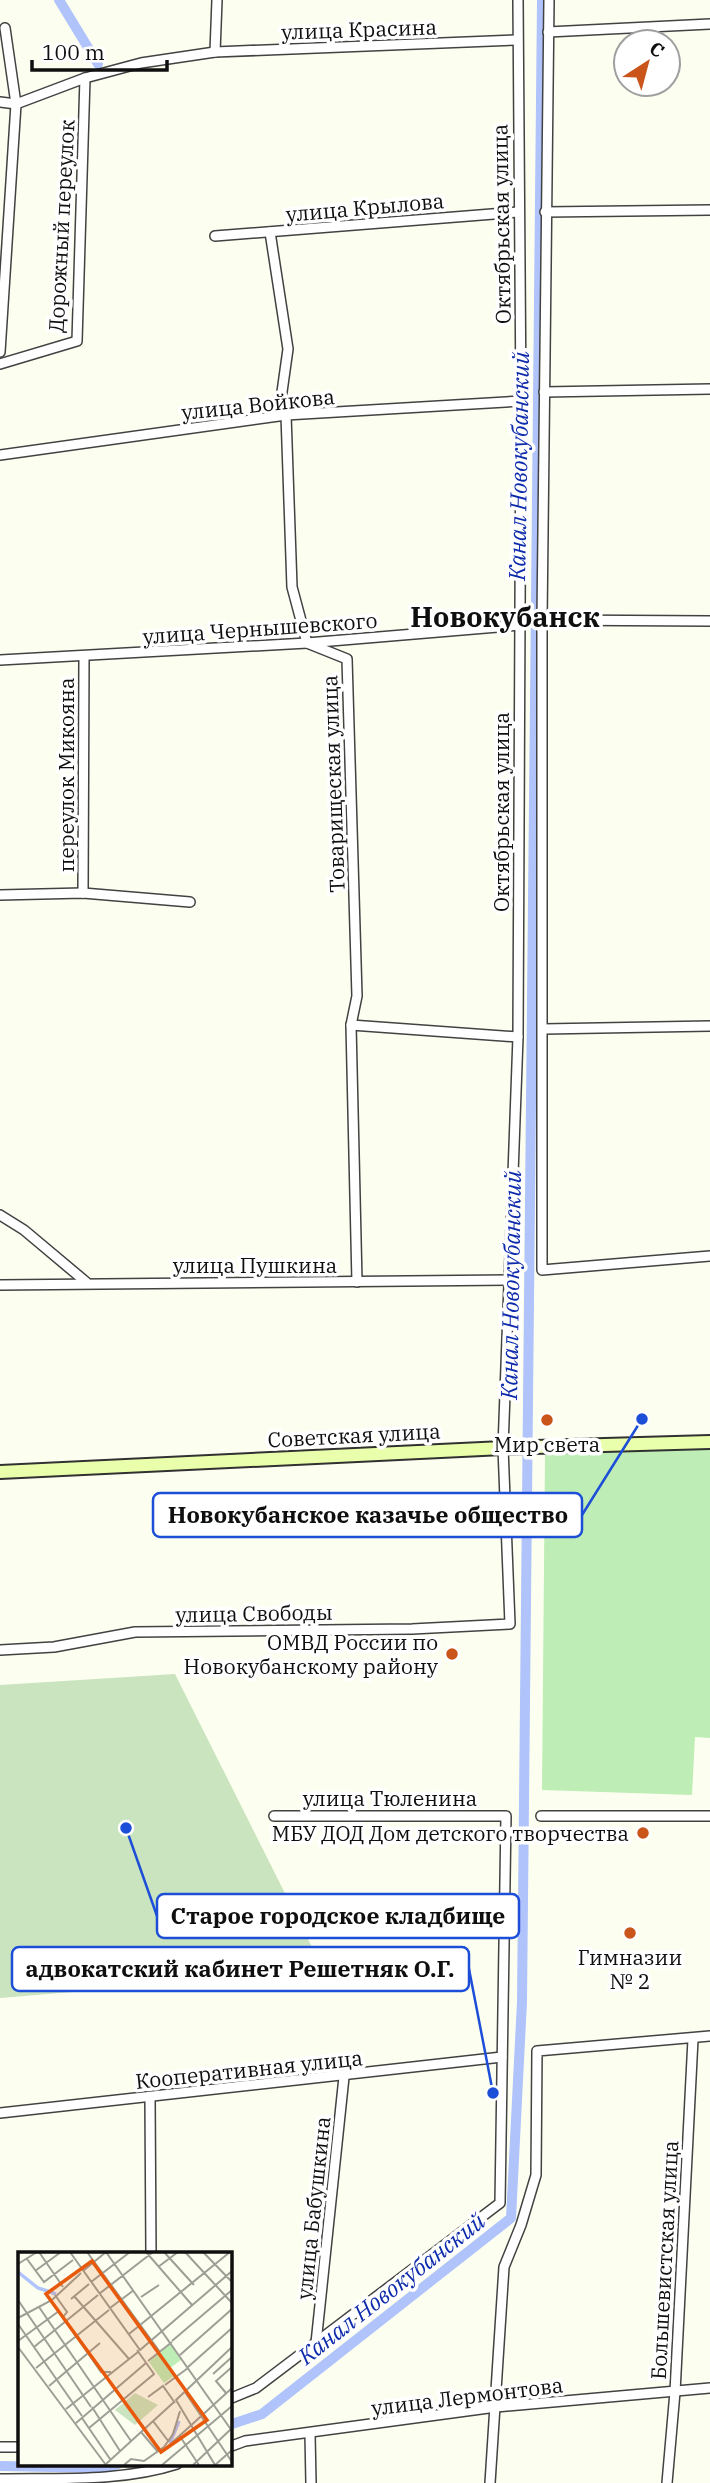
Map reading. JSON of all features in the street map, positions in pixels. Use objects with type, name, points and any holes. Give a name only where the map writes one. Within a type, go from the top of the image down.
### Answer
[{"type":"main road","name":"Советская улица","points":[[0,1472],[503,1448],[710,1442]]},
{"type":"street","points":[[215,52],[217,0]]},
{"type":"street","name":"Октябрьская улица","points":[[510,1624],[503,1448],[518,1037],[521,401],[518,0]]},
{"type":"street","name":"Октябрьская улица","points":[[549,0],[542,620],[542,1270],[710,1256]]},
{"type":"street","points":[[548,32],[710,24]]},
{"type":"street","points":[[0,352],[3,269],[16,104],[5,28]]},
{"type":"street","name":"улица Красина","points":[[0,102],[16,104],[85,78],[141,63],[215,52],[517,40]]},
{"type":"street","name":"Дорожный переулок","points":[[0,364],[77,341],[85,78]]},
{"type":"street","points":[[545,212],[710,210]]},
{"type":"street","name":"улица Крылова","points":[[215,236],[518,212]]},
{"type":"street","points":[[270,232],[288,349],[281,400],[286,415],[292,587],[307,643]]},
{"type":"street","points":[[544,392],[710,389]]},
{"type":"street","name":"улица Войкова","points":[[0,455],[286,415],[521,401]]},
{"type":"street","points":[[542,620],[710,621]]},
{"type":"street","name":"улица Чернышевского","points":[[0,660],[307,643],[520,625]]},
{"type":"street","name":"Товарищеская улица","points":[[307,643],[347,659],[357,996],[351,1024],[357,1282]]},
{"type":"street","name":"переулок Микояна","points":[[83,893],[84,657]]},
{"type":"street","points":[[0,895],[83,893],[190,902]]},
{"type":"street","points":[[351,1024],[518,1037]]},
{"type":"street","points":[[544,1029],[710,1026]]},
{"type":"street","points":[[0,1215],[24,1230],[86,1282]]},
{"type":"street","name":"улица Пушкина","points":[[0,1285],[86,1282],[510,1280]]},
{"type":"street","name":"улица Свободы","points":[[0,1650],[54,1647],[135,1632],[412,1629],[510,1624]]},
{"type":"street","name":"улица Тюленина","points":[[274,1816],[506,1816],[502,2057]]},
{"type":"street","points":[[541,1816],[710,1816]]},
{"type":"street","points":[[490,2483],[504,2267],[522,2225],[536,2175],[537,2051],[710,2036]]},
{"type":"street","name":"Большевистская улица","points":[[667,2483],[675,2392],[693,2039]]},
{"type":"street","points":[[231,2398],[256,2388],[500,2203],[502,2057]]},
{"type":"street","name":"Кооперативная улица","points":[[0,2113],[344,2077],[502,2057]]},
{"type":"street","name":"улица Бабушкина","points":[[316,2343],[344,2077]]},
{"type":"street","points":[[150,2098],[151,2252]]},
{"type":"street","name":"улица Лермонтова","points":[[231,2446],[245,2441],[496,2407],[710,2388]]},
{"type":"street","points":[[310,2434],[311,2483]]},
{"type":"street","points":[[0,2447],[18,2447]]},
{"type":"street","points":[[0,2479],[101,2477],[154,2472],[171,2466]]},
{"type":"green space","points":[[710,1446],[710,1738],[695,1737],[692,1795],[542,1790],[545,1455]]},
{"type":"green space","points":[[175,1674],[324,1971],[0,1998],[0,1685]]},
{"type":"waterway","points":[[59,0],[98,64]]},
{"type":"waterway","name":"Канал Новокубанский","points":[[231,2424],[262,2414],[511,2218],[522,2002],[542,0]]},
{"type":"waterway","name":"Канал Новокубанский","points":[[0,2466],[112,2466]]},
{"type":"place","name":"Новокубанское казачье общество","points":[[642,1419]]},
{"type":"place","name":"Мир света","points":[[547,1420]]},
{"type":"place","name":"ОМВД России по Новокубанскому району","points":[[452,1654]]},
{"type":"place","name":"Старое городское кладбище","points":[[126,1828]]},
{"type":"place","name":"МБУ ДОД Дом детского творчества","points":[[643,1833]]},
{"type":"place","name":"Гимназии № 2","points":[[630,1933]]},
{"type":"place","name":"адвокатский кабинет Решетняк О.Г.","points":[[493,2093]]},
{"type":"district","name":"Новокубанск","points":[[505,616]]}]
